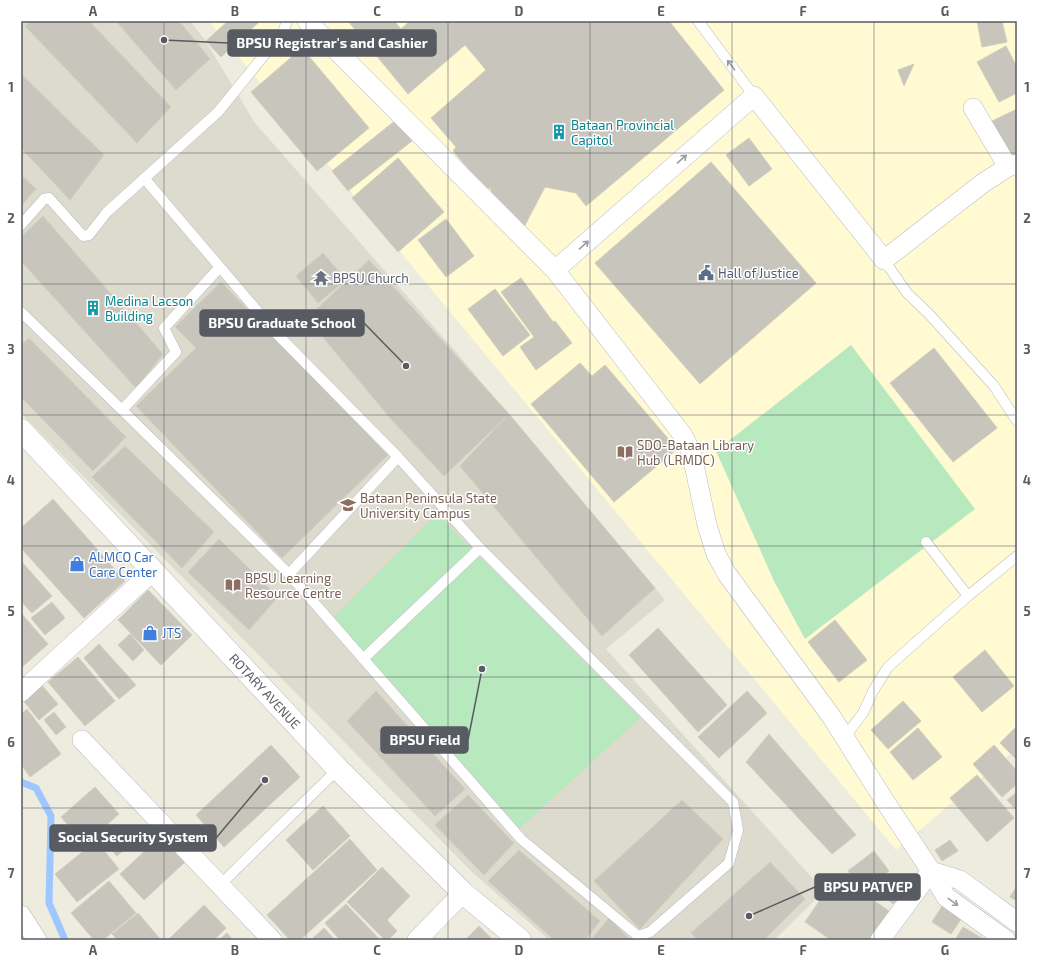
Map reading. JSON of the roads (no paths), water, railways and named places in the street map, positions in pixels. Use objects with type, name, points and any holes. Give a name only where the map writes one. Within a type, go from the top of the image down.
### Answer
[{"type":"main road","name":"ROTARY AVENUE","points":[[21,430],[338,769],[463,893],[520,940]]},
{"type":"street","points":[[308,21],[555,270],[682,434],[691,451],[707,525],[716,554],[735,585],[845,737],[946,897],[1006,940]]},
{"type":"street","points":[[555,270],[754,96],[884,260],[983,183],[1012,165],[973,108]]},
{"type":"street","points":[[21,692],[152,571]]},
{"type":"street","points":[[82,740],[272,940]]},
{"type":"street","points":[[931,871],[960,880],[1017,922]]},
{"type":"street","points":[[880,940],[931,871]]},
{"type":"street","points":[[417,940],[463,893]]},
{"type":"street","points":[[21,915],[37,940]]},
{"type":"lane","points":[[21,225],[44,199],[49,198],[83,236],[89,235],[107,212],[218,112],[284,32],[287,21]]},
{"type":"lane","points":[[698,21],[754,96]]},
{"type":"lane","points":[[21,312],[289,574],[521,839],[638,936],[650,932],[729,863],[738,830],[733,802],[480,548],[398,458],[277,334],[144,178]]},
{"type":"lane","points":[[884,260],[907,293],[929,314],[994,386],[1017,421]]},
{"type":"lane","points":[[122,410],[176,352],[164,328],[220,267]]},
{"type":"lane","points":[[289,574],[398,458]]},
{"type":"lane","points":[[926,542],[968,596]]},
{"type":"lane","points":[[363,659],[480,548]]},
{"type":"lane","points":[[845,737],[863,713],[873,691],[888,667],[968,596],[1017,556]]},
{"type":"lane","points":[[220,885],[338,769]]},
{"type":"waterway","points":[[21,782],[36,788],[51,816],[49,903],[65,940]]},
{"type":"place","name":"BPSU Registrar's and Cashier","points":[[164,40]]},
{"type":"place","name":"Bataan Provincial Capitol","points":[[559,132]]},
{"type":"place","name":"Hall of Justice","points":[[706,273]]},
{"type":"place","name":"BPSU Church","points":[[321,278]]},
{"type":"place","name":"Medina Lacson Building","points":[[93,308]]},
{"type":"place","name":"BPSU Graduate School","points":[[406,366]]},
{"type":"place","name":"SDO-Bataan Library Hub (LRMDC)","points":[[625,452]]},
{"type":"place","name":"Bataan Peninsula State University Campus","points":[[348,505]]},
{"type":"place","name":"ALMCO Car Care Center","points":[[77,564]]},
{"type":"place","name":"BPSU Learning Resource Centre","points":[[233,585]]},
{"type":"place","name":"JTS","points":[[150,633]]},
{"type":"place","name":"BPSU Field","points":[[482,669]]},
{"type":"place","name":"Social Security System","points":[[265,780]]},
{"type":"place","name":"BPSU PATVEP","points":[[749,916]]}]
